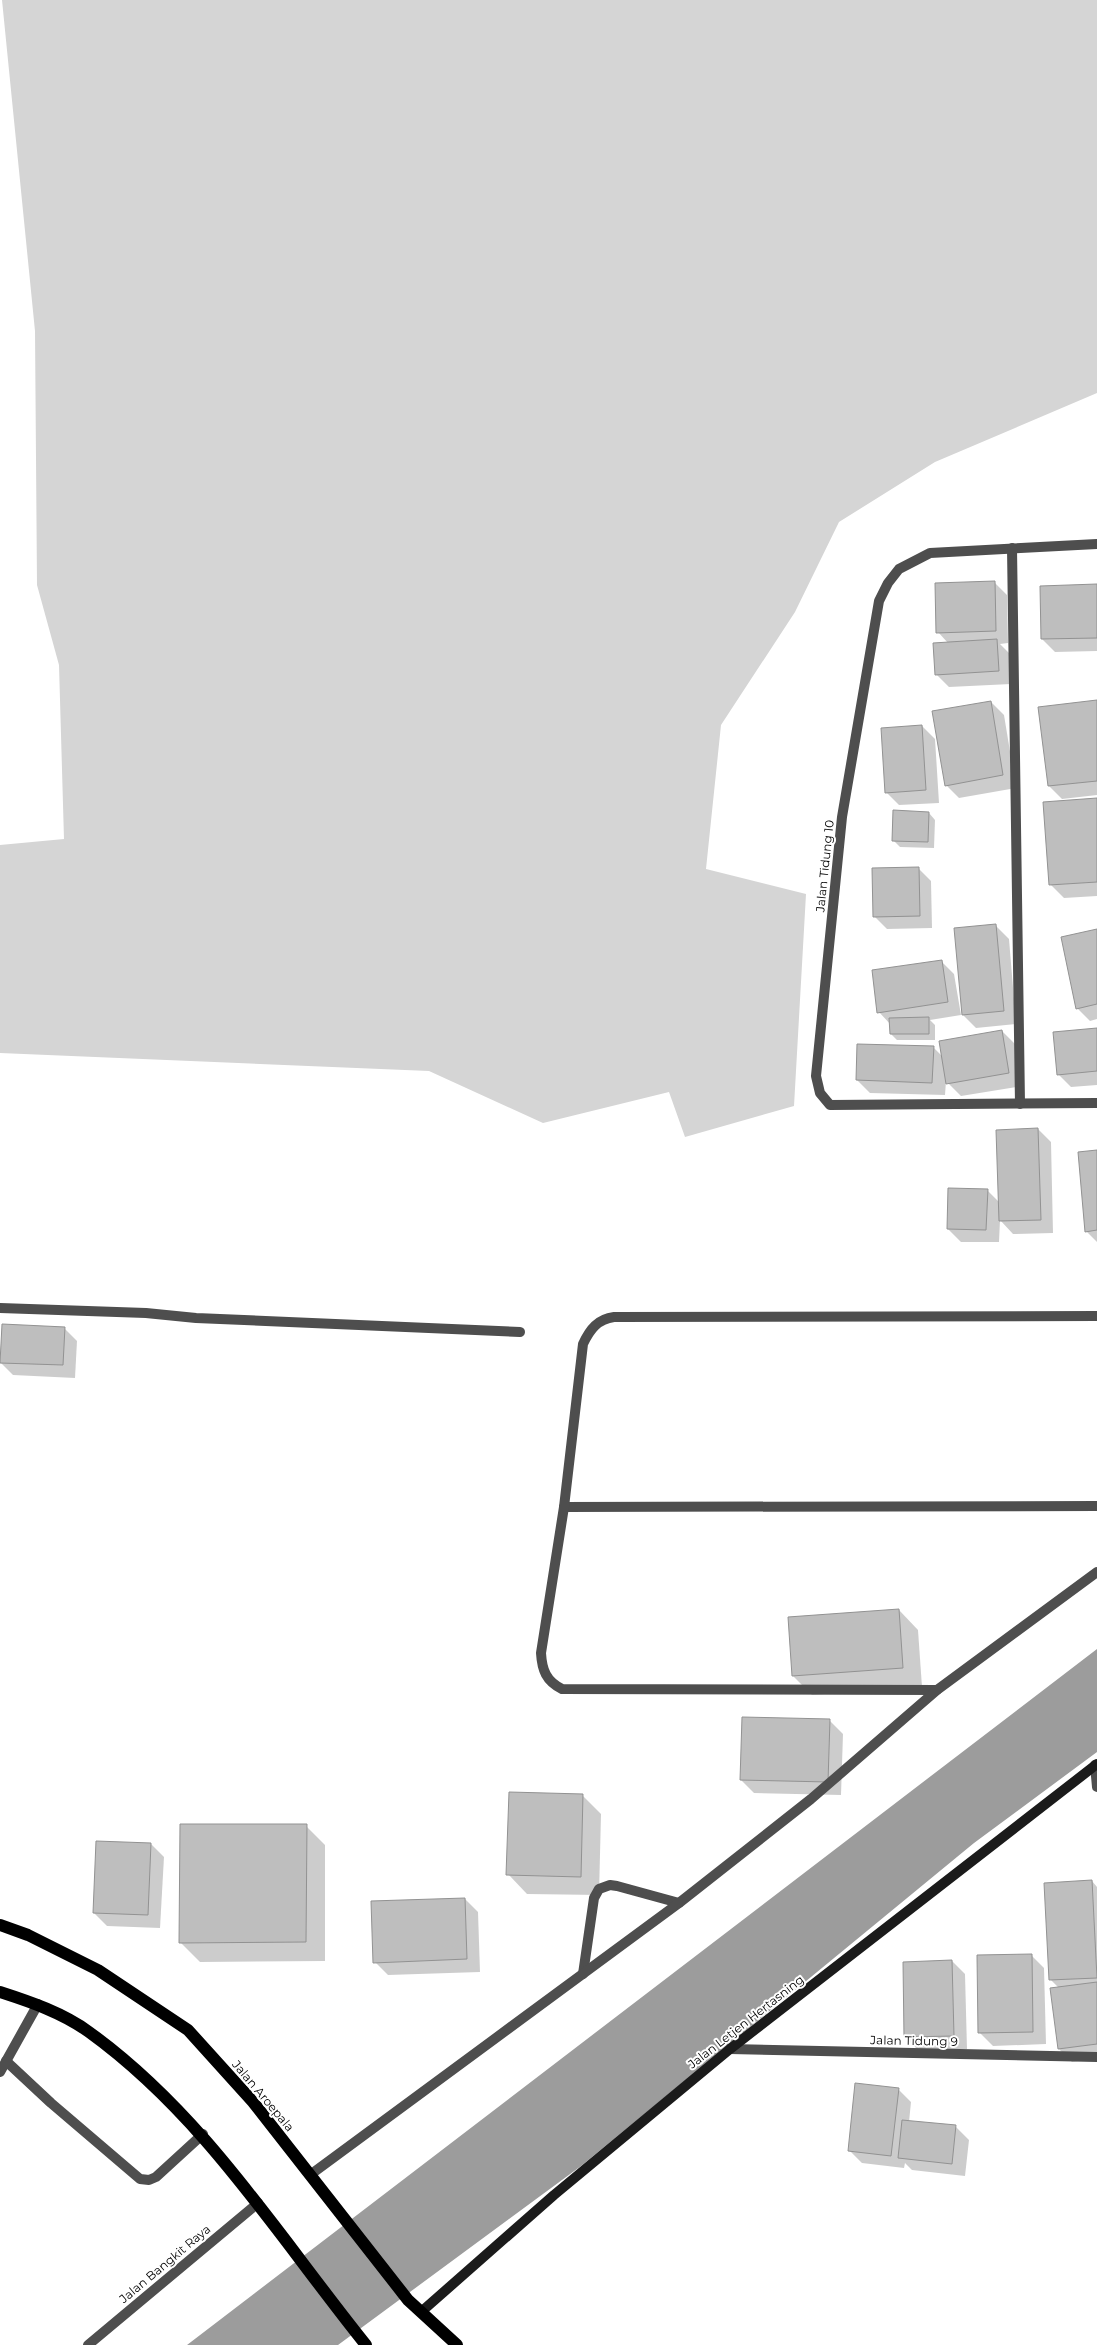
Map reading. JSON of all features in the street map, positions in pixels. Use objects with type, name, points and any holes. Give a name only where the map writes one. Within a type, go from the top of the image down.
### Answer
[{"type":"main road","name":"Jalan Aroepala","points":[[0,1925],[28,1935],[98,1970],[188,2030],[252,2102],[408,2300],[457,2345]]},
{"type":"main road","points":[[0,1992],[38,2004],[88,2031],[151,2084],[202,2134],[258,2203],[280,2235],[363,2340]]},
{"type":"street","name":"Jalan Tidung 10","points":[[1097,544],[930,553],[899,569],[888,583],[879,601],[842,817],[816,1076],[820,1093],[830,1105],[1097,1104]]},
{"type":"street","points":[[1012,548],[1020,1104]]},
{"type":"street","points":[[0,1308],[146,1313],[196,1318],[520,1332]]},
{"type":"street","points":[[937,1690],[562,1689],[547,1678],[542,1667],[541,1653],[564,1507],[583,1344],[588,1332],[604,1318],[624,1317],[1097,1316]]},
{"type":"street","points":[[564,1507],[1097,1506]]},
{"type":"street","points":[[310,2175],[679,1904],[811,1799],[937,1690],[1097,1572]]},
{"type":"street","points":[[1096,1764],[1097,1787]]},
{"type":"street","name":"Jalan Letjen Hertasning","points":[[421,2312],[554,2195],[730,2049],[1096,1764]]},
{"type":"street","points":[[584,1974],[594,1898],[599,1889],[610,1885],[617,1886],[679,1904]]},
{"type":"street","points":[[0,2072],[38,2004]]},
{"type":"street","name":"Jalan Tidung 9","points":[[730,2049],[1097,2058]]},
{"type":"street","points":[[6,2061],[51,2103],[140,2179],[149,2180],[156,2177],[202,2134]]},
{"type":"street","name":"Jalan Bangkit Raya","points":[[88,2345],[258,2203]]},
{"type":"shaded area","points":[[2,0],[1097,0],[1097,393],[935,462],[839,522],[795,612],[721,725],[706,869],[806,894],[794,1106],[685,1137],[669,1092],[543,1123],[429,1071],[0,1053],[0,845],[64,839],[59,665],[37,585],[35,331]]},
{"type":"shaded area","points":[[1097,1649],[1097,1752],[974,1843],[581,2166],[338,2345],[187,2345]]},
{"type":"building","points":[[995,581],[996,631],[936,633],[935,583]]},
{"type":"building","points":[[1097,584],[1097,638],[1041,639],[1040,586]]},
{"type":"building","points":[[997,639],[999,671],[935,675],[933,643]]},
{"type":"building","points":[[1097,700],[1097,781],[1048,786],[1038,707]]},
{"type":"building","points":[[991,701],[1003,775],[945,786],[932,711]]},
{"type":"building","points":[[922,725],[926,790],[885,793],[881,728]]},
{"type":"building","points":[[1097,798],[1097,882],[1049,885],[1043,802]]},
{"type":"building","points":[[893,810],[929,812],[928,842],[892,841]]},
{"type":"building","points":[[919,867],[920,916],[873,917],[872,868]]},
{"type":"building","points":[[996,924],[1004,1011],[962,1015],[954,928]]},
{"type":"building","points":[[1097,929],[1097,1004],[1076,1009],[1061,937]]},
{"type":"building","points":[[942,960],[948,1002],[877,1013],[872,970]]},
{"type":"building","points":[[929,1017],[929,1034],[890,1034],[889,1018]]},
{"type":"building","points":[[1097,1028],[1097,1071],[1057,1075],[1053,1032]]},
{"type":"building","points":[[1002,1030],[1009,1073],[946,1084],[939,1041]]},
{"type":"building","points":[[857,1044],[934,1046],[932,1083],[856,1080]]},
{"type":"building","points":[[1038,1128],[1041,1220],[999,1221],[996,1130]]},
{"type":"building","points":[[1097,1150],[1097,1230],[1085,1232],[1078,1152]]},
{"type":"building","points":[[948,1188],[988,1189],[986,1230],[947,1229]]},
{"type":"building","points":[[2,1324],[65,1327],[63,1365],[0,1363]]},
{"type":"building","points":[[899,1609],[903,1668],[792,1676],[788,1617]]},
{"type":"building","points":[[742,1717],[830,1719],[828,1782],[740,1780]]},
{"type":"building","points":[[509,1792],[583,1794],[581,1877],[506,1875]]},
{"type":"building","points":[[180,1824],[307,1824],[306,1942],[179,1943]]},
{"type":"building","points":[[96,1841],[151,1843],[148,1915],[93,1913]]},
{"type":"building","points":[[1092,1880],[1097,1978],[1049,1980],[1044,1883]]},
{"type":"building","points":[[465,1898],[467,1959],[373,1963],[371,1901]]},
{"type":"building","points":[[1032,1954],[1033,2032],[978,2033],[977,1955]]},
{"type":"building","points":[[952,1960],[954,2036],[904,2037],[903,1962]]},
{"type":"building","points":[[1097,1982],[1097,2044],[1058,2049],[1050,1988]]},
{"type":"building","points":[[855,2083],[899,2088],[891,2156],[848,2151]]},
{"type":"building","points":[[902,2120],[956,2125],[952,2164],[898,2158]]}]
